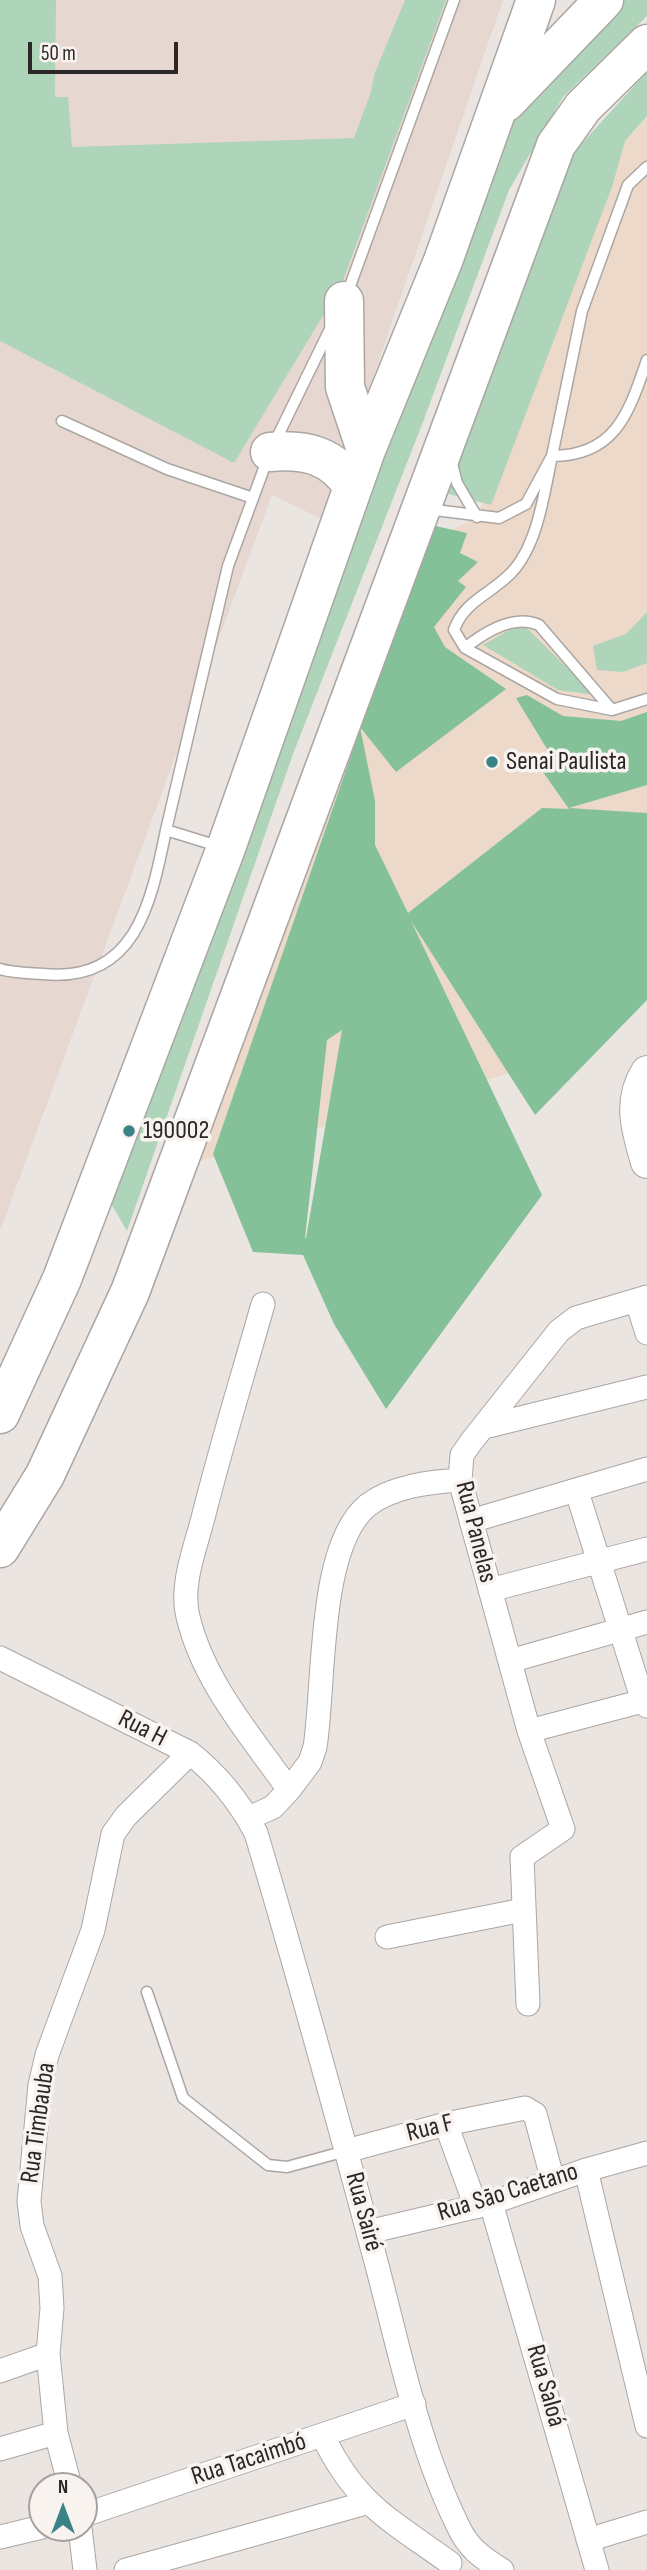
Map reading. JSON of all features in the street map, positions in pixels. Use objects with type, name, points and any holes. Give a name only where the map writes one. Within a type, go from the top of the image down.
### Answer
[{"type":"highway","points":[[0,1414],[62,1279],[226,848],[366,450],[443,261],[536,0]]},
{"type":"highway","points":[[495,113],[604,0]]},
{"type":"highway","points":[[0,1548],[45,1475],[130,1292],[556,145],[583,107],[647,44]]},
{"type":"highway","points":[[344,301],[345,387],[366,450]]},
{"type":"highway","points":[[270,452],[296,450],[315,454],[335,465],[353,487]]},
{"type":"highway","points":[[0,1376],[36,1338]]},
{"type":"street","points":[[647,1072],[641,1082],[635,1111],[647,1162]]},
{"type":"street","points":[[642,1299],[647,1333]]},
{"type":"street","name":"Rua Panelas","points":[[523,1910],[522,1857],[562,1829],[530,1731],[460,1480],[462,1455],[567,1324],[642,1299]]},
{"type":"street","points":[[263,1304],[212,1481],[185,1602],[206,1668],[289,1790]]},
{"type":"street","points":[[484,1427],[647,1387]]},
{"type":"street","points":[[471,1521],[577,1492],[647,1469]]},
{"type":"street","points":[[253,1826],[289,1790],[310,1762],[315,1747],[332,1583],[349,1529],[361,1513],[379,1499],[421,1484],[460,1480]]},
{"type":"street","points":[[530,1731],[645,1704],[577,1492]]},
{"type":"street","points":[[490,1590],[647,1549]]},
{"type":"street","points":[[510,1661],[647,1622]]},
{"type":"street","name":"Rua H","points":[[0,1658],[190,1753],[211,1769],[253,1826]]},
{"type":"street","name":"Rua Timbauba","points":[[66,2472],[56,2433],[48,2354],[52,2293],[50,2276],[32,2226],[29,2201],[40,2085],[47,2055],[93,1930],[113,1834],[126,1816],[190,1753]]},
{"type":"street","name":"Rua Sairé","points":[[253,1826],[346,2151],[414,2404],[458,2528],[476,2554],[502,2570]]},
{"type":"street","points":[[387,1937],[523,1910],[528,2004]]},
{"type":"street","name":"Rua F","points":[[346,2151],[446,2124],[524,2108],[535,2114],[553,2181]]},
{"type":"street","name":"Rua Saloá","points":[[446,2124],[484,2205],[597,2570]]},
{"type":"street","name":"Rua São Caetano","points":[[368,2232],[484,2205],[586,2170],[647,2153]]},
{"type":"street","points":[[586,2170],[647,2427]]},
{"type":"street","points":[[0,2371],[48,2354]]},
{"type":"street","name":"Rua Tacaimbó","points":[[98,2510],[414,2404]]},
{"type":"street","points":[[0,2449],[56,2433]]},
{"type":"street","points":[[323,2436],[347,2480],[366,2503],[450,2563]]},
{"type":"street","points":[[126,2570],[366,2503]]},
{"type":"street","points":[[588,2540],[647,2522]]},
{"type":"street","points":[[0,2538],[28,2531]]},
{"type":"street","points":[[82,2542],[85,2570]]},
{"type":"street","points":[[425,2570],[476,2554]]},
{"type":"lane","points":[[0,969],[61,976],[100,967],[117,956],[132,939],[149,902],[228,566],[270,452],[344,301],[454,0]]},
{"type":"lane","points":[[647,167],[628,185],[582,311],[537,527],[512,573],[472,602],[457,619],[454,630],[465,648],[556,699],[612,710],[647,699]]},
{"type":"lane","points":[[552,456],[589,450],[605,441],[620,426],[647,360]]},
{"type":"lane","points":[[62,421],[167,470],[253,498]]},
{"type":"lane","points":[[447,436],[457,483],[477,517]]},
{"type":"lane","points":[[420,507],[499,518],[526,504],[552,456]]},
{"type":"lane","points":[[465,648],[477,638],[509,623],[527,619],[539,625],[612,710]]},
{"type":"lane","points":[[166,830],[226,848]]},
{"type":"lane","points":[[147,1992],[183,2098],[268,2165],[286,2167],[346,2151]]},
{"type":"shaded area","points":[[0,0],[503,0],[324,520],[272,495],[0,1231]]},
{"type":"shaded area","name":"Senai Paulista","points":[[647,116],[647,979],[557,1060],[190,1164],[420,532],[439,537],[477,517],[625,141]]},
{"type":"green space","points":[[0,0],[56,0],[55,97],[68,97],[72,147],[354,138],[371,92],[374,75],[405,0],[446,0],[341,286],[234,463],[0,341]]},
{"type":"green space","points":[[622,0],[647,0],[647,16],[563,97],[509,190],[423,422],[293,754],[127,1231],[107,1197],[515,111]]},
{"type":"green space","points":[[647,72],[647,116],[625,141],[612,187],[491,505],[445,493],[573,153]]},
{"type":"green space","points":[[431,525],[467,533],[460,553],[478,562],[458,581],[466,587],[434,627],[445,647],[506,689],[396,772],[361,728]]},
{"type":"green space","points":[[647,612],[647,663],[623,672],[597,670],[593,646],[626,634]]},
{"type":"green space","points":[[525,626],[594,695],[558,690],[483,645],[511,629]]},
{"type":"green space","points":[[527,695],[563,716],[621,721],[647,712],[647,785],[569,808],[647,813],[647,1000],[535,1115],[411,921],[542,1195],[386,1409],[334,1324],[303,1255],[253,1252],[213,1154],[360,729],[375,801],[375,845],[408,913],[542,808],[569,809],[543,772],[555,762],[516,698]],"holes":[[[342,1030],[306,1238],[327,1040]]]},
{"type":"place","name":"Senai Paulista","points":[[492,762]]},
{"type":"place","name":"190002","points":[[129,1131]]}]
